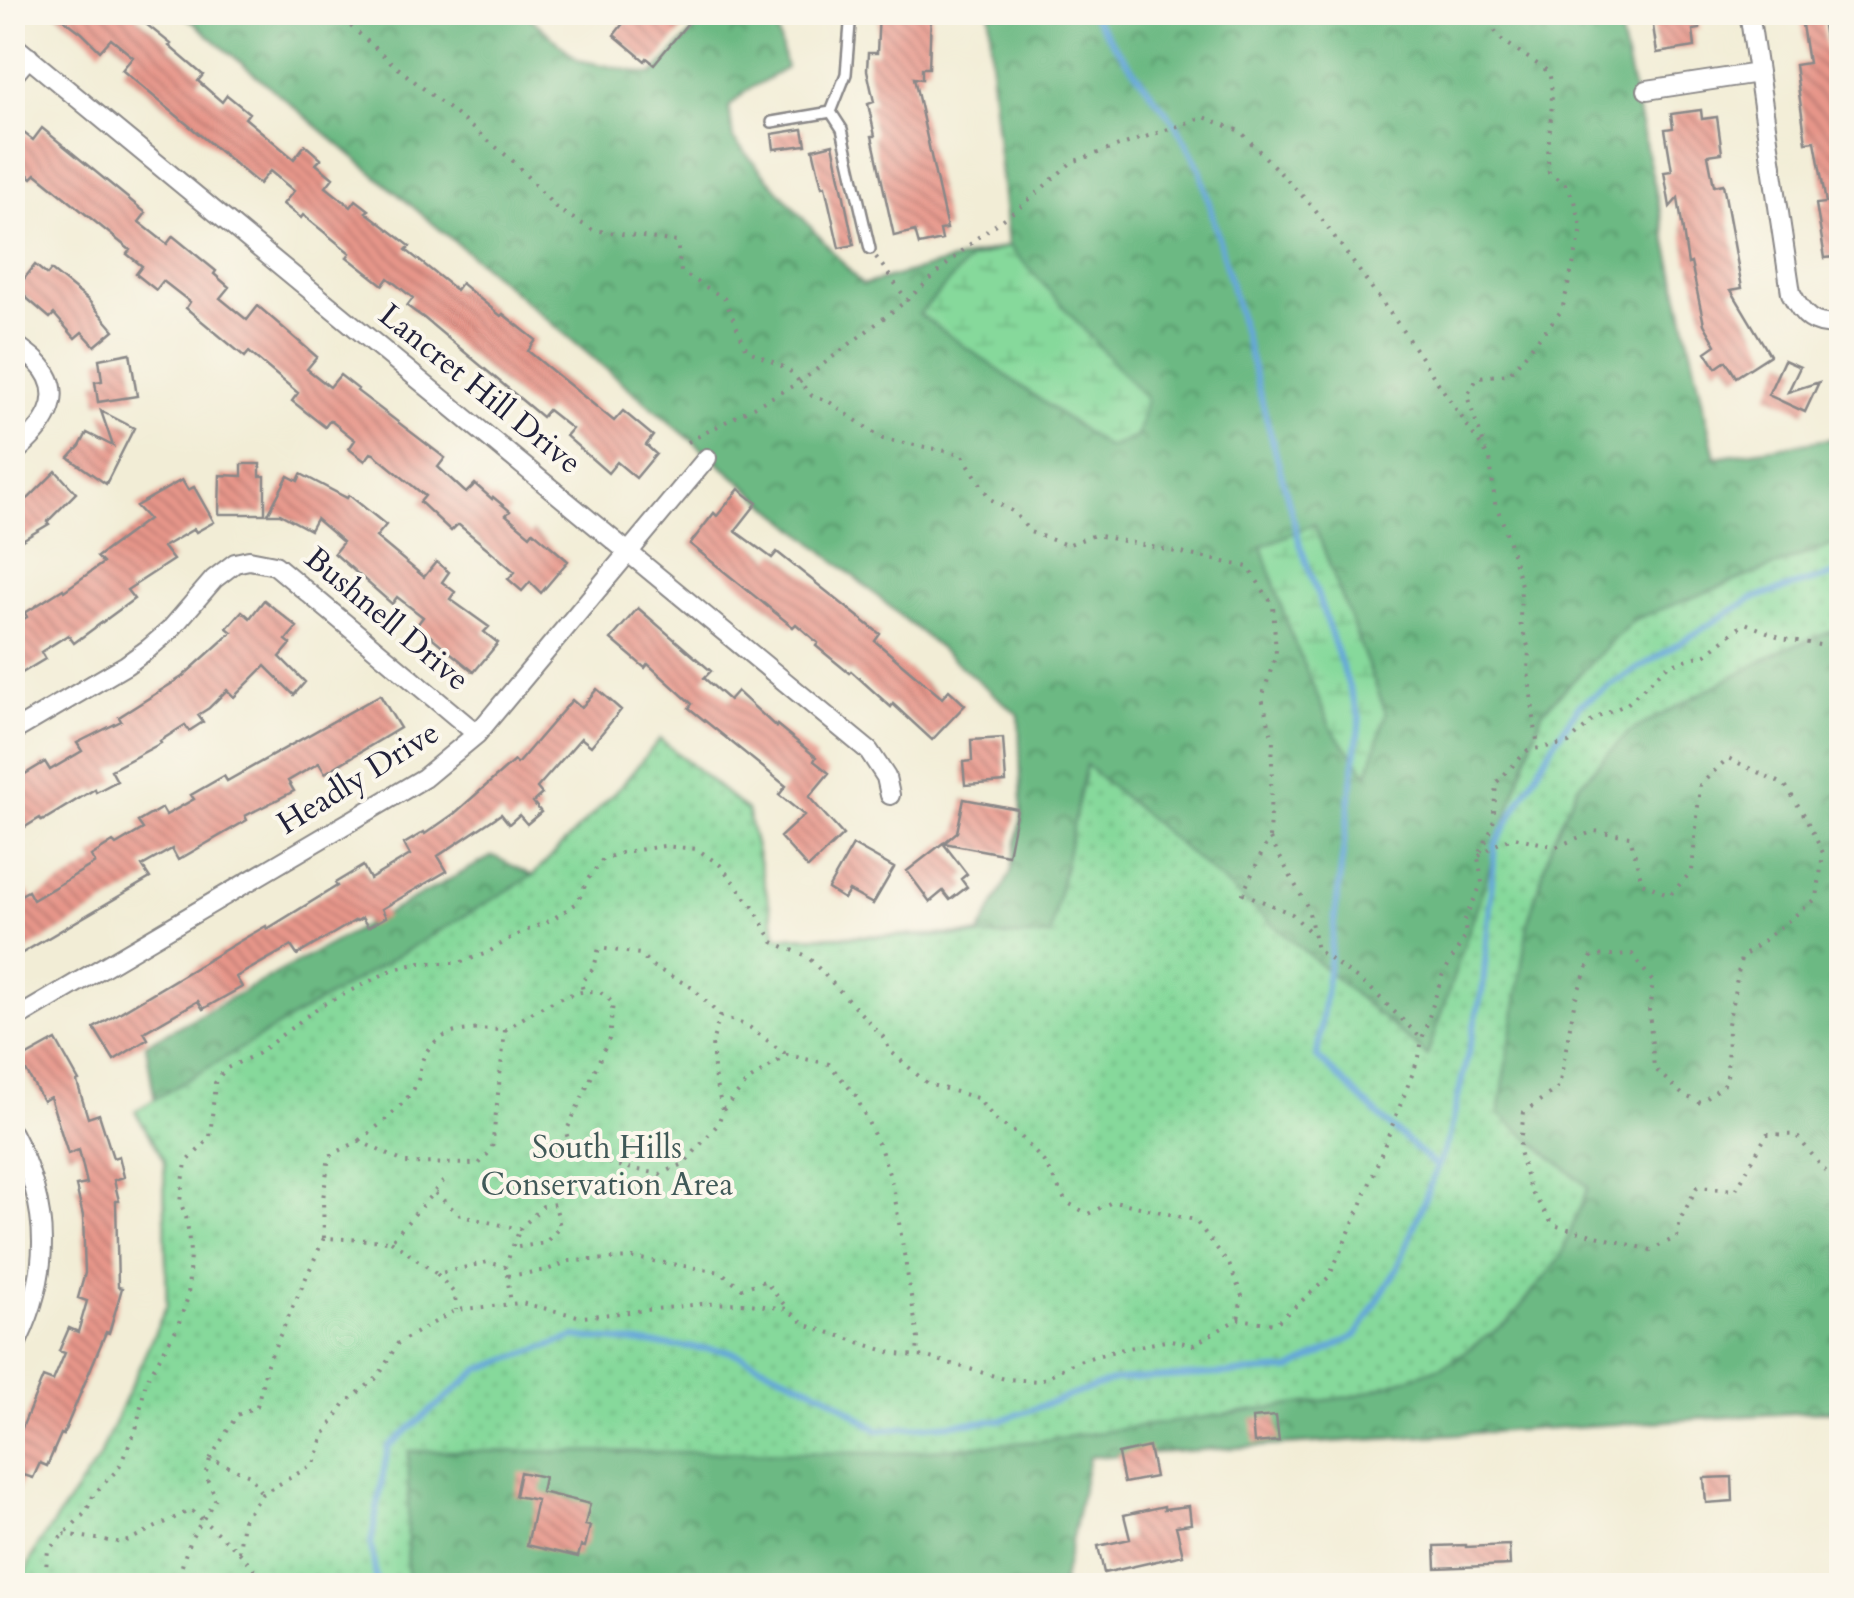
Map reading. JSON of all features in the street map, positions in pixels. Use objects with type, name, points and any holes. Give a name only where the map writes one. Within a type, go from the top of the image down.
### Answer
[{"type":"street","points":[[1749,12],[1790,293],[1799,310],[1813,322],[1842,324]]},
{"type":"street","name":"Lancret Hill Drive","points":[[12,44],[869,751],[886,778],[890,796]]},
{"type":"street","points":[[12,77],[29,57]]},
{"type":"street","points":[[1647,90],[1758,74]]},
{"type":"street","points":[[12,342],[45,372],[53,396],[38,432],[12,456]]},
{"type":"street","name":"Headly Drive","points":[[12,1021],[424,778],[477,734],[707,458]]},
{"type":"street","name":"Bushnell Drive","points":[[12,732],[137,657],[170,630],[224,570],[249,560],[276,565],[477,734]]},
{"type":"street","points":[[12,1133],[39,1202],[43,1250],[40,1282],[12,1352]]},
{"type":"lane","points":[[831,112],[846,74],[851,12]]},
{"type":"lane","points":[[772,122],[831,112]]},
{"type":"lane","points":[[831,112],[842,128],[870,249]]},
{"type":"path","points":[[335,12],[512,160],[558,210],[593,230],[677,242],[681,272],[724,298],[747,350],[788,369],[812,396],[828,401],[883,439],[962,454],[990,499],[1014,512],[1030,532],[1067,545],[1095,535],[1248,567],[1273,605],[1276,654],[1262,698],[1273,739],[1269,838],[1243,893],[1292,914],[1313,935]]},
{"type":"path","points":[[1485,12],[1499,38],[1549,72],[1554,91],[1549,173],[1565,184],[1582,229],[1562,310],[1510,374],[1478,377],[1467,396],[1490,459],[1496,503],[1520,585],[1520,623],[1529,649],[1538,748]]},
{"type":"path","points":[[688,442],[800,382],[907,300],[1072,162],[1204,116],[1240,131],[1312,206],[1490,459]]},
{"type":"path","points":[[870,249],[907,300]]},
{"type":"path","points":[[508,1276],[546,1270],[570,1260],[634,1258],[721,1272],[742,1288],[764,1280],[806,1326],[895,1354],[1005,1379],[1039,1381],[1076,1362],[1118,1350],[1171,1340],[1193,1344],[1238,1319],[1275,1324],[1330,1277],[1362,1203],[1412,1076],[1442,976],[1466,935],[1464,921],[1482,883],[1478,857],[1493,826],[1496,783],[1528,750],[1569,743],[1594,719],[1627,704],[1668,664],[1706,654],[1745,623],[1782,638],[1835,648],[1842,644]]},
{"type":"path","points":[[1478,857],[1515,837],[1556,846],[1594,831],[1630,836],[1642,882],[1670,895],[1692,870],[1700,785],[1728,758],[1785,785],[1823,853],[1816,898],[1741,958],[1728,1024],[1727,1082],[1701,1104],[1683,1095],[1654,1068],[1649,1011],[1653,982],[1632,954],[1592,956],[1575,998],[1559,1088],[1524,1112],[1520,1150],[1530,1190],[1553,1225],[1650,1250],[1676,1237],[1680,1220],[1698,1187],[1736,1190],[1767,1134],[1796,1136],[1826,1173],[1842,1176]]},
{"type":"path","points":[[1269,838],[1308,908],[1317,950],[1370,988],[1422,1039]]},
{"type":"path","points":[[44,1586],[48,1550],[86,1512],[94,1494],[118,1468],[136,1430],[146,1381],[178,1328],[188,1297],[190,1252],[180,1201],[186,1163],[210,1138],[215,1083],[226,1069],[257,1054],[320,1006],[394,969],[459,963],[487,954],[512,937],[551,920],[577,903],[603,859],[624,852],[664,846],[697,848],[720,865],[754,908],[773,942],[807,956],[886,1040],[889,1050],[928,1084],[978,1098],[997,1122],[1020,1136],[1044,1162],[1066,1202],[1088,1214],[1114,1201],[1195,1220],[1229,1264],[1242,1296],[1238,1319]]},
{"type":"path","points":[[583,992],[581,982],[594,968],[599,948],[640,954],[652,966],[694,988],[720,1016],[748,1026],[787,1054],[828,1064],[856,1096],[893,1186],[918,1339],[917,1356]]},
{"type":"path","points":[[176,1586],[189,1542],[216,1498],[206,1476],[210,1459],[237,1415],[257,1406],[267,1364],[324,1238],[323,1199],[329,1156],[383,1123],[416,1085],[423,1058],[442,1036],[468,1029],[505,1030],[542,1006],[583,992],[601,993],[614,1003],[608,1040],[566,1132],[569,1142],[613,1166],[660,1174],[684,1164],[748,1080],[787,1054]]},
{"type":"path","points":[[720,1016],[712,1042],[715,1082],[723,1110]]},
{"type":"path","points":[[1842,1025],[1838,1027],[1838,1052],[1842,1054]]},
{"type":"path","points":[[359,1141],[406,1163],[479,1164],[492,1149],[505,1030]]},
{"type":"path","points":[[391,1242],[447,1177]]},
{"type":"path","points":[[435,1193],[460,1216],[520,1229]]},
{"type":"path","points":[[511,1304],[505,1267],[512,1248],[520,1229],[543,1206],[555,1204],[560,1227],[545,1243],[512,1248]]},
{"type":"path","points":[[324,1238],[391,1242],[437,1274],[454,1294],[456,1310]]},
{"type":"path","points":[[437,1274],[488,1262],[505,1267]]},
{"type":"path","points":[[239,1552],[243,1520],[262,1494],[314,1464],[324,1435],[345,1403],[378,1377],[398,1343],[456,1310],[521,1303],[582,1317],[702,1304],[742,1303],[787,1309]]},
{"type":"path","points":[[210,1459],[250,1475],[262,1494]]},
{"type":"path","points":[[64,1534],[122,1543],[191,1510],[239,1552],[270,1586]]},
{"type":"green space","points":[[182,13],[525,13],[578,60],[652,75],[711,13],[774,13],[786,68],[746,91],[729,107],[733,139],[862,285],[1008,246],[992,85],[990,13],[1616,13],[1715,457],[1841,437],[1841,1410],[1089,1457],[1062,1585],[20,1586],[37,1547],[98,1460],[167,1305],[164,1160],[146,1044],[493,856],[533,876],[621,786],[660,739],[747,811],[777,937],[979,934],[1011,872],[1022,817],[1019,715]]},
{"type":"green space","points":[[1009,246],[1146,399],[1137,437],[1108,448],[919,314],[970,259]]},
{"type":"green space","points":[[1314,524],[1386,713],[1368,774],[1332,730],[1289,630],[1262,546]]},
{"type":"green space","name":"South Hills Conservation Area","points":[[1841,541],[1841,628],[1782,650],[1628,733],[1577,787],[1553,839],[1529,918],[1499,1114],[1588,1187],[1560,1258],[1509,1321],[1444,1366],[1355,1396],[1038,1441],[897,1453],[409,1451],[407,1585],[20,1585],[37,1547],[98,1460],[167,1305],[164,1160],[135,1111],[532,876],[621,786],[660,739],[747,811],[777,937],[1050,936],[1086,765],[1427,1056],[1542,712],[1633,620]]},
{"type":"building","points":[[54,12],[131,12],[203,75],[198,81],[222,102],[227,95],[249,113],[245,118],[294,159],[305,145],[321,159],[316,164],[333,178],[326,187],[351,207],[356,200],[410,246],[406,250],[456,290],[461,283],[536,340],[528,351],[614,421],[623,411],[653,436],[646,445],[656,454],[636,478],[617,462],[608,473],[566,436],[572,429],[548,410],[542,417],[407,306],[413,298],[388,278],[383,285],[347,257],[350,253],[283,204],[294,191],[270,171],[259,184],[122,70],[133,57],[111,39],[100,51]]},
{"type":"building","points":[[632,12],[697,12],[654,64],[614,35]]},
{"type":"building","points":[[879,12],[931,12],[929,68],[922,68],[922,79],[914,78],[947,229],[940,230],[942,240],[919,245],[915,231],[894,236],[868,104],[874,102],[867,70],[868,53],[877,53]]},
{"type":"building","points":[[1651,12],[1697,12],[1700,29],[1693,30],[1695,47],[1657,53]]},
{"type":"building","points":[[1800,12],[1821,12],[1828,60],[1835,60],[1842,109],[1842,256],[1825,258],[1816,204],[1826,203],[1815,141],[1806,142],[1795,65],[1808,63]]},
{"type":"building","points":[[1701,110],[1702,119],[1717,117],[1722,153],[1708,155],[1714,186],[1723,184],[1742,288],[1731,290],[1770,355],[1736,377],[1726,361],[1716,368],[1706,352],[1716,345],[1704,324],[1691,263],[1688,264],[1678,198],[1670,207],[1664,172],[1672,171],[1665,129],[1673,128],[1671,114]]},
{"type":"building","points":[[12,124],[33,140],[42,128],[146,213],[139,222],[167,244],[173,236],[216,271],[214,274],[229,287],[220,298],[247,320],[258,306],[317,357],[307,369],[330,387],[340,375],[445,458],[438,467],[466,493],[475,484],[510,511],[506,515],[530,535],[533,531],[568,561],[541,593],[530,582],[522,591],[508,579],[515,572],[487,548],[459,525],[451,531],[420,502],[425,496],[374,454],[365,461],[349,449],[355,440],[330,420],[325,427],[292,401],[298,393],[249,352],[245,357],[186,308],[190,302],[163,281],[156,290],[136,274],[142,266],[127,254],[130,250],[36,174],[32,178],[12,161]]},
{"type":"building","points":[[803,129],[806,145],[774,149],[772,134]]},
{"type":"building","points":[[833,144],[854,245],[839,248],[813,149]]},
{"type":"building","points":[[35,265],[47,275],[51,270],[88,300],[114,330],[95,346],[82,332],[75,338],[54,314],[50,318],[16,289]]},
{"type":"building","points":[[130,353],[137,396],[98,402],[95,382],[102,381],[99,359]]},
{"type":"building","points":[[1784,360],[1800,367],[1788,392],[1819,382],[1805,412],[1768,395]]},
{"type":"building","points":[[101,411],[134,428],[106,484],[69,458],[87,433],[113,446]]},
{"type":"building","points":[[242,464],[260,464],[260,476],[265,476],[265,514],[219,514],[220,475],[242,476]]},
{"type":"building","points":[[56,471],[76,493],[49,524],[12,546],[12,508],[29,498]]},
{"type":"building","points":[[301,474],[347,498],[349,495],[386,525],[376,537],[424,577],[436,562],[449,572],[442,582],[455,592],[450,599],[489,627],[484,632],[498,643],[474,672],[417,625],[423,617],[397,597],[392,604],[334,553],[343,542],[316,519],[310,530],[280,514],[268,514],[288,476],[298,481]]},
{"type":"building","points":[[182,480],[188,490],[194,487],[214,522],[163,547],[173,560],[127,590],[134,599],[74,643],[68,635],[41,652],[45,659],[12,679],[12,626],[27,617],[25,613],[103,563],[97,557],[148,519],[136,506]]},
{"type":"building","points":[[739,489],[757,503],[735,531],[772,558],[777,552],[880,634],[875,641],[942,698],[949,690],[965,705],[932,740],[893,704],[891,707],[816,646],[818,643],[796,624],[793,627],[690,544]]},
{"type":"building","points":[[264,600],[297,627],[286,640],[291,644],[280,657],[305,682],[294,695],[265,666],[234,697],[227,690],[198,715],[203,722],[189,731],[185,725],[111,770],[117,781],[12,835],[12,782],[45,762],[50,770],[82,751],[77,743],[121,721],[119,717],[182,677],[232,632],[227,628],[242,611],[250,618]]},
{"type":"building","points":[[638,608],[711,671],[704,678],[729,700],[737,691],[816,757],[814,761],[829,773],[809,797],[843,835],[808,868],[780,837],[804,815],[779,795],[786,786],[689,708],[692,704],[648,664],[645,668],[611,639]]},
{"type":"building","points":[[597,689],[621,710],[591,746],[581,738],[537,788],[542,794],[533,802],[541,812],[527,824],[519,815],[509,824],[501,814],[438,856],[447,871],[382,909],[386,917],[368,927],[362,918],[356,920],[297,955],[291,946],[236,977],[242,987],[203,1009],[198,1001],[144,1032],[148,1039],[114,1060],[94,1028],[266,926],[267,929],[363,866],[370,879],[410,855],[404,844],[455,813],[514,761],[517,764],[572,700],[581,708]]},
{"type":"building","points":[[380,695],[400,728],[325,773],[319,763],[288,781],[294,791],[245,816],[247,820],[178,860],[172,849],[142,866],[150,878],[12,959],[12,900],[28,891],[33,900],[95,863],[91,856],[143,829],[138,822],[162,808],[166,815],[224,776],[227,781]]},
{"type":"building","points":[[1003,738],[1006,782],[965,785],[963,762],[972,761],[971,740]]},
{"type":"building","points":[[964,799],[1017,809],[1008,855],[944,843],[957,832]]},
{"type":"building","points":[[943,843],[967,874],[961,879],[967,887],[950,900],[943,891],[930,902],[907,871]]},
{"type":"building","points":[[853,845],[894,868],[873,904],[849,891],[844,899],[828,889]]},
{"type":"building","points":[[56,1040],[79,1081],[88,1118],[99,1114],[113,1158],[119,1156],[124,1177],[114,1180],[119,1201],[118,1287],[122,1288],[109,1333],[106,1332],[63,1435],[47,1466],[40,1463],[33,1478],[24,1475],[13,1502],[12,1452],[43,1377],[53,1381],[65,1353],[59,1351],[69,1328],[78,1332],[87,1301],[78,1298],[85,1273],[83,1216],[76,1186],[87,1184],[79,1150],[68,1154],[50,1097],[43,1101],[20,1060]]},
{"type":"building","points":[[1276,1416],[1279,1441],[1254,1443],[1252,1418]]},
{"type":"building","points":[[1149,1447],[1155,1477],[1124,1483],[1118,1454]]},
{"type":"building","points":[[520,1472],[544,1477],[541,1492],[590,1504],[585,1525],[590,1526],[578,1557],[527,1545],[537,1500],[515,1496]]},
{"type":"building","points":[[1732,1477],[1733,1501],[1706,1503],[1704,1478]]},
{"type":"building","points":[[1164,1506],[1189,1506],[1191,1524],[1176,1526],[1183,1555],[1104,1573],[1098,1546],[1130,1539],[1124,1515]]},
{"type":"building","points":[[1509,1545],[1510,1565],[1436,1568],[1435,1546]]},
{"type":"waterway","points":[[1089,12],[1177,126],[1200,169],[1299,541],[1360,719],[1317,1057],[1437,1167]]},
{"type":"waterway","points":[[377,1586],[371,1544],[388,1447],[480,1369],[575,1337],[730,1351],[828,1395],[877,1430],[1002,1420],[1114,1380],[1290,1370],[1357,1335],[1398,1267],[1449,1137],[1483,987],[1495,845],[1552,746],[1579,705],[1751,599],[1842,572]]}]
